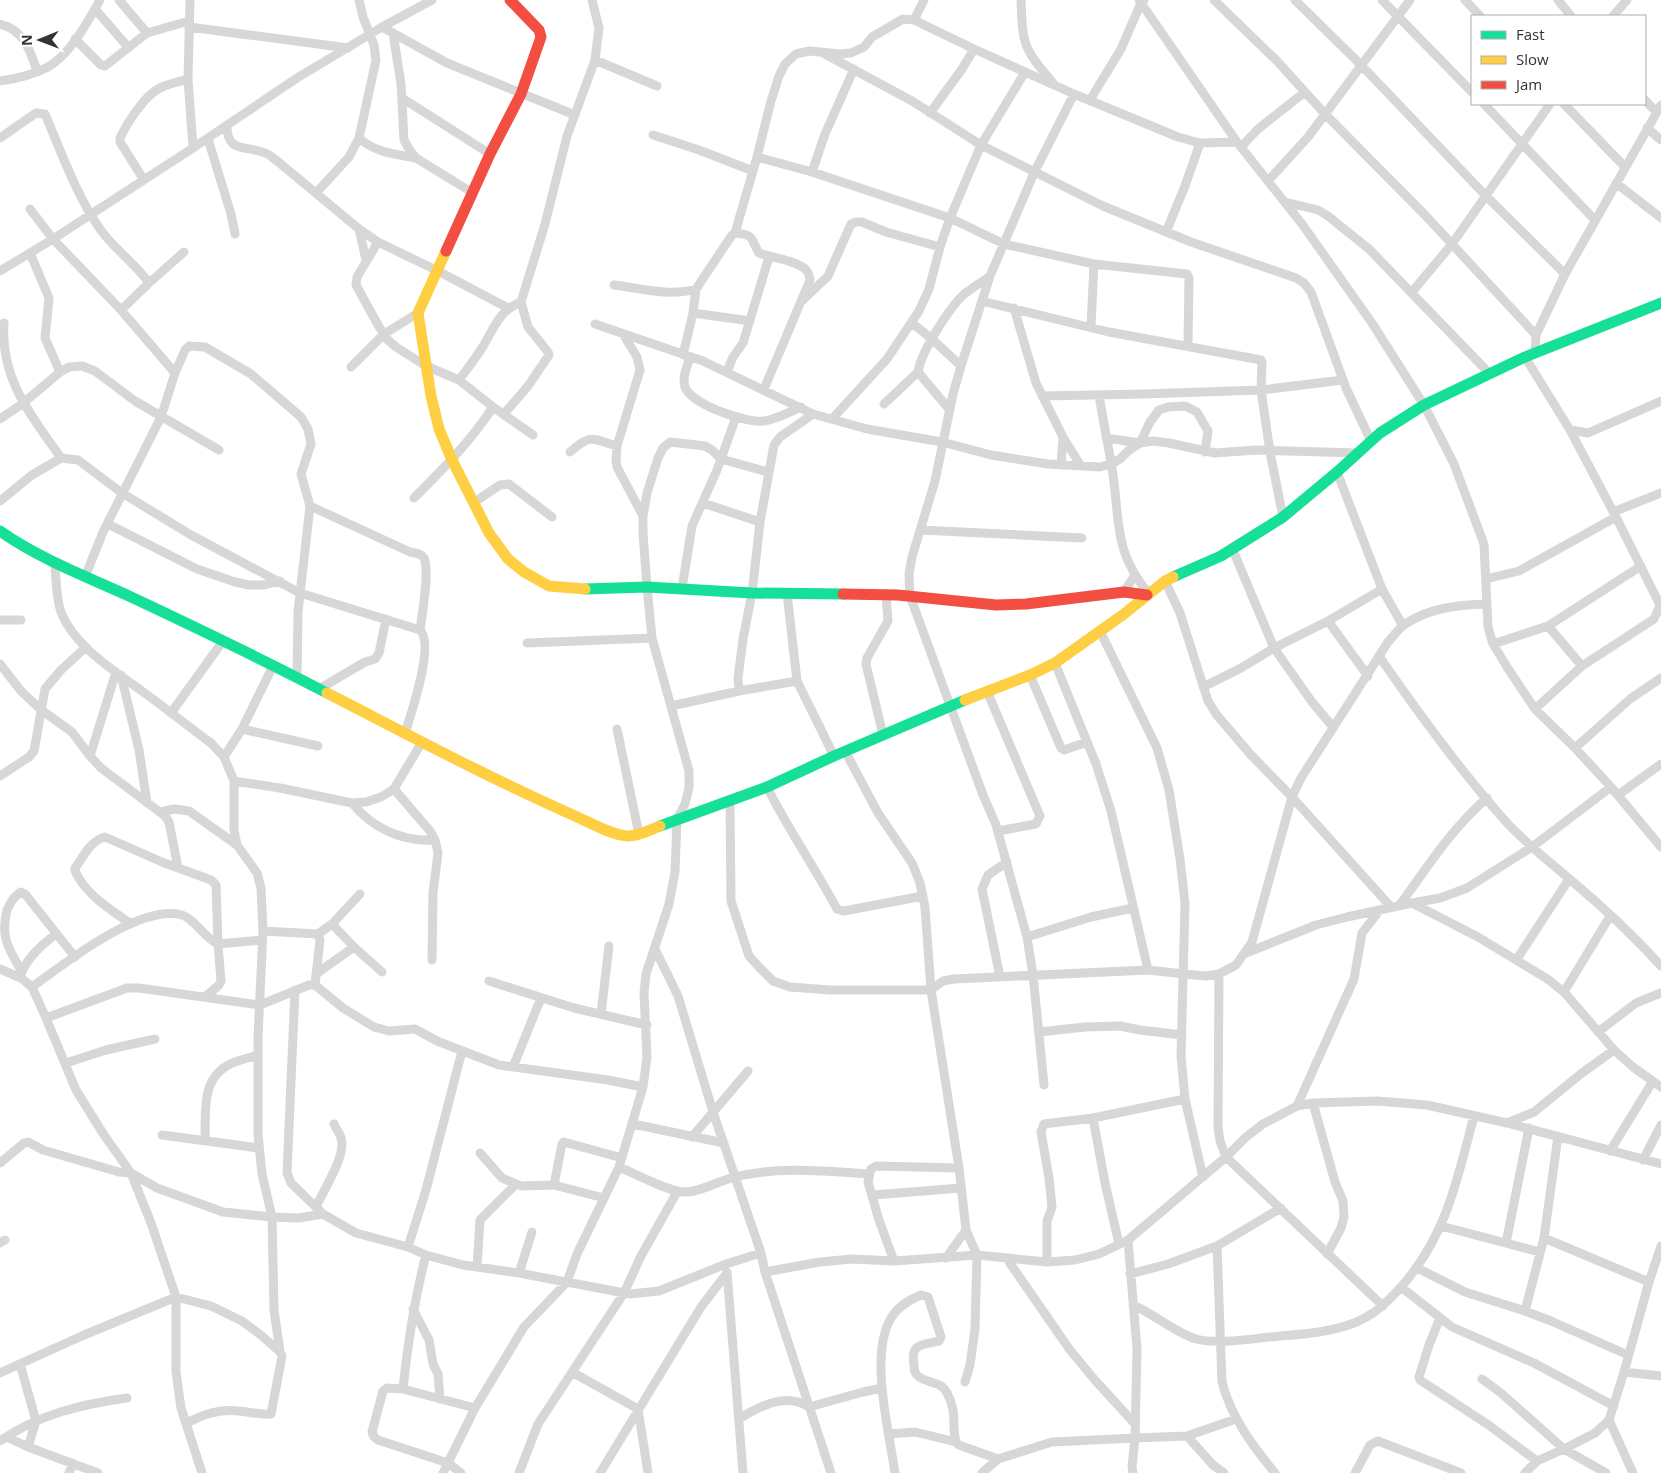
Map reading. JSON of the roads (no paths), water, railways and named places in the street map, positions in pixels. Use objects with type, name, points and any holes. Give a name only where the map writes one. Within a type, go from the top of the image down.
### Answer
[{"type":"street","points":[[0,81],[15,79],[49,66],[68,50],[100,0]]},
{"type":"street","points":[[119,0],[147,33]]},
{"type":"street","points":[[190,0],[188,79],[193,148]]},
{"type":"street","points":[[316,193],[349,157],[359,138],[376,60],[374,45],[363,17],[359,0]]},
{"type":"street","points":[[510,0],[539,30],[541,37],[521,94],[490,154],[418,313],[431,396],[439,429],[452,460],[489,533],[508,559],[524,572],[549,586],[577,589],[646,587],[752,593],[886,595],[996,605],[1026,604],[1124,592],[1148,594]]},
{"type":"street","points":[[504,414],[528,386],[549,356],[548,352],[528,327],[521,302],[546,224],[565,145],[595,60],[599,28],[592,0]]},
{"type":"street","points":[[914,20],[924,0]]},
{"type":"street","points":[[1021,0],[1022,20],[1028,51],[1054,85]]},
{"type":"street","points":[[1214,0],[1277,61],[1325,114],[1452,244],[1536,335]]},
{"type":"street","points":[[1295,0],[1362,66],[1486,196],[1565,274]]},
{"type":"street","points":[[1382,0],[1471,91]]},
{"type":"street","points":[[1268,180],[1308,137],[1410,0]]},
{"type":"street","points":[[1465,0],[1479,15]]},
{"type":"street","points":[[1558,0],[1570,15]]},
{"type":"street","points":[[1614,15],[1627,0]]},
{"type":"street","points":[[1090,100],[1121,49],[1141,1]]},
{"type":"street","points":[[1141,1],[1239,144],[1285,202],[1372,323],[1424,405],[1454,464],[1470,502],[1484,544],[1488,627],[1493,644],[1506,667],[1535,709],[1611,787],[1661,847]]},
{"type":"street","points":[[0,271],[208,139],[298,78],[426,2]]},
{"type":"street","points":[[95,9],[128,47]]},
{"type":"street","points":[[801,407],[763,421],[736,417],[697,401],[689,394],[685,386],[684,376],[696,289],[735,233],[779,76],[785,64],[796,54],[810,52],[851,53],[864,47],[872,37],[897,22],[903,19],[914,20],[1074,94],[1178,137],[1200,143],[1239,144],[1305,92]]},
{"type":"street","points":[[0,24],[9,26],[23,38],[30,50],[37,71]]},
{"type":"street","points":[[75,39],[103,66],[106,66],[147,33],[189,24],[348,48]]},
{"type":"street","points":[[382,28],[447,63],[575,115]]},
{"type":"street","points":[[393,33],[401,84],[404,140],[416,158],[473,193]]},
{"type":"street","points":[[930,113],[974,49]]},
{"type":"street","points":[[823,52],[930,113],[981,146],[1103,206],[1191,242],[1296,278],[1304,283],[1311,292],[1343,380],[1371,441]]},
{"type":"street","points":[[595,60],[657,86]]},
{"type":"street","points":[[812,172],[825,134],[854,69]]},
{"type":"street","points":[[832,419],[887,359],[919,312],[929,289],[950,218],[981,146],[1025,72]]},
{"type":"street","points":[[144,180],[120,142],[120,138],[144,101],[151,94],[160,88],[188,79]]},
{"type":"street","points":[[1044,1085],[1033,975],[1026,937],[1007,862],[998,832],[910,596],[909,574],[912,556],[935,482],[949,409],[990,276],[1034,172],[1074,94]]},
{"type":"street","points":[[402,98],[490,154]]},
{"type":"street","points":[[1535,709],[1582,666],[1657,620],[1660,605],[1657,590],[1641,566],[1530,355],[1536,335],[1565,274],[1659,109],[1646,101]]},
{"type":"street","points":[[1485,105],[1595,220]]},
{"type":"street","points":[[1412,292],[1452,244],[1549,105]]},
{"type":"street","points":[[1565,105],[1625,167]]},
{"type":"street","points":[[0,138],[30,116],[36,113],[45,114],[90,214],[115,248],[149,283]]},
{"type":"street","points":[[227,126],[227,136],[231,143],[239,148],[265,153],[359,229],[378,242],[508,308]]},
{"type":"street","points":[[1647,128],[1661,140]]},
{"type":"street","points":[[653,135],[753,171]]},
{"type":"street","points":[[359,138],[374,149],[416,158]]},
{"type":"street","points":[[208,139],[231,214],[235,234]]},
{"type":"street","points":[[1166,232],[1200,143]]},
{"type":"street","points":[[757,157],[812,172],[950,218],[1004,244],[1094,264],[1188,274],[1188,345]]},
{"type":"street","points":[[1616,183],[1661,218]]},
{"type":"street","points":[[1285,202],[1318,210],[1369,249],[1490,374]]},
{"type":"street","points":[[30,209],[53,239],[121,310],[175,373]]},
{"type":"street","points":[[801,302],[828,276],[851,224],[856,222],[862,222],[886,232],[940,247]]},
{"type":"street","points":[[359,229],[366,260]]},
{"type":"street","points":[[735,233],[752,237],[759,253],[769,258],[799,265],[809,273],[810,280],[764,389]]},
{"type":"street","points":[[378,242],[357,277],[356,285],[384,334],[396,347],[426,366],[459,380],[493,407],[534,435]]},
{"type":"street","points":[[121,310],[184,252]]},
{"type":"street","points":[[30,253],[49,298],[45,338],[60,372]]},
{"type":"street","points":[[727,372],[733,357],[742,343],[769,258]]},
{"type":"street","points":[[1091,326],[1094,264]]},
{"type":"street","points":[[884,404],[918,372],[932,339],[945,318],[962,297],[990,276]]},
{"type":"street","points":[[614,285],[665,292],[696,289]]},
{"type":"street","points":[[982,301],[1110,332],[1259,358],[1262,362],[1260,390],[1270,452],[1284,517]]},
{"type":"street","points":[[459,380],[482,349],[501,314],[508,308],[521,302]]},
{"type":"street","points":[[0,532],[23,547],[55,563],[297,677],[422,742],[562,810],[615,834],[627,836],[639,834],[766,787],[839,753],[1055,663],[1165,581],[1221,556],[1284,517],[1380,433],[1424,405],[1530,355],[1661,303]]},
{"type":"street","points":[[1014,308],[1036,383],[1063,437],[1081,466]]},
{"type":"street","points":[[351,367],[384,334],[418,313]]},
{"type":"street","points":[[693,313],[750,321]]},
{"type":"street","points":[[4,323],[1,341],[12,387],[61,458]]},
{"type":"street","points":[[912,323],[961,366]]},
{"type":"street","points":[[595,324],[727,372],[813,414],[868,429],[942,442],[991,455],[1060,465],[1100,467],[1111,464],[1140,442],[1150,422],[1159,410],[1168,407],[1185,406],[1197,412],[1208,431],[1205,452]]},
{"type":"street","points":[[623,334],[637,357],[640,370],[617,446],[616,460],[617,467],[643,516]]},
{"type":"street","points":[[85,577],[122,493],[161,417],[175,373],[185,350],[189,346],[205,347],[251,374],[301,418],[308,429],[311,444],[301,474],[310,506],[298,612],[297,677]]},
{"type":"street","points":[[0,419],[22,404],[60,372],[69,367],[82,366],[95,371],[135,401],[218,450]]},
{"type":"street","points":[[918,372],[949,409]]},
{"type":"street","points":[[1042,396],[1260,390],[1343,380]]},
{"type":"street","points":[[1100,394],[1116,494],[1117,524],[1122,548],[1134,575],[1148,594]]},
{"type":"street","points":[[1570,430],[1588,433],[1661,401]]},
{"type":"street","points":[[414,498],[452,460],[482,424],[493,407]]},
{"type":"street","points":[[739,691],[738,678],[752,593],[760,522],[774,445],[780,437],[813,414]]},
{"type":"street","points":[[682,588],[692,526],[721,459],[736,417]]},
{"type":"street","points":[[1580,448],[1588,433]]},
{"type":"street","points":[[1060,465],[1063,437]]},
{"type":"street","points":[[1106,438],[1169,443],[1215,453],[1256,450],[1270,452],[1358,453]]},
{"type":"street","points":[[570,452],[588,439],[617,446]]},
{"type":"street","points":[[443,1473],[476,1408],[524,1327],[566,1282],[577,1254],[621,1163],[643,1087],[647,1057],[644,993],[646,974],[669,904],[675,872],[677,819],[685,804],[689,788],[689,771],[652,638],[646,587],[643,516],[647,493],[658,458],[666,444],[670,442],[705,446],[721,459],[768,472]]},
{"type":"street","points":[[0,501],[32,475],[61,458],[78,460],[122,493],[191,535],[300,593],[420,630],[425,638],[423,662],[419,688],[405,733]]},
{"type":"street","points":[[1337,472],[1382,589],[1403,626]]},
{"type":"street","points":[[474,503],[500,485],[509,484],[552,517]]},
{"type":"street","points":[[1486,579],[1520,572],[1615,514],[1661,493]]},
{"type":"street","points":[[703,503],[760,522]]},
{"type":"street","points":[[310,506],[410,552],[420,554],[424,558],[426,566],[425,596],[420,630]]},
{"type":"street","points":[[108,524],[197,569],[234,582],[263,585],[280,581]]},
{"type":"street","points":[[921,530],[1082,538]]},
{"type":"street","points":[[1232,548],[1274,648],[1312,702],[1333,727]]},
{"type":"street","points":[[55,563],[58,597],[62,613],[72,632],[86,647],[211,743],[224,757],[234,781],[234,830],[237,845]]},
{"type":"street","points":[[1493,644],[1548,626],[1641,566]]},
{"type":"street","points":[[1124,592],[1134,575]]},
{"type":"street","points":[[1165,581],[1180,613],[1208,701],[1216,714],[1250,755],[1395,906]]},
{"type":"street","points":[[1203,687],[1328,621],[1382,589]]},
{"type":"street","points":[[787,593],[797,681],[839,753],[912,863],[923,896],[931,990],[959,1168],[966,1230],[977,1255],[975,1329],[970,1365],[965,1382]]},
{"type":"street","points":[[882,735],[866,664],[867,658],[888,621],[886,595]]},
{"type":"street","points":[[730,801],[730,901],[749,956],[774,981],[790,987],[830,990],[931,990],[943,981],[948,980],[1033,975],[1148,970],[1206,976],[1220,974],[1236,965],[1252,942],[1292,797],[1301,778],[1355,692],[1368,676],[1379,656],[1403,626],[1430,612],[1446,607],[1486,604]]},
{"type":"street","points":[[319,689],[365,662],[375,659],[379,653],[386,619]]},
{"type":"street","points":[[0,620],[21,620]]},
{"type":"street","points":[[1328,621],[1368,676]]},
{"type":"street","points":[[1548,626],[1582,666]]},
{"type":"street","points":[[1100,631],[1156,748],[1169,790],[1185,903],[1181,1056],[1185,1099],[1203,1177]]},
{"type":"street","points":[[527,643],[652,638]]},
{"type":"street","points":[[172,713],[223,642]]},
{"type":"street","points":[[0,776],[30,757],[34,751],[45,689],[61,670],[86,647]]},
{"type":"street","points":[[1379,656],[1408,698],[1509,825],[1610,916],[1661,966]]},
{"type":"street","points":[[1055,663],[1087,742],[1111,811],[1148,970]]},
{"type":"street","points":[[0,664],[21,691],[40,709],[72,732],[101,768],[160,812],[169,822],[178,868]]},
{"type":"street","points":[[224,757],[242,729],[273,666]]},
{"type":"street","points":[[90,756],[118,673]]},
{"type":"street","points":[[118,673],[139,750],[147,803]]},
{"type":"street","points":[[1030,675],[1061,748],[1064,750],[1087,742]]},
{"type":"street","points":[[1575,748],[1630,699],[1661,678]]},
{"type":"street","points":[[672,706],[739,691],[797,681]]},
{"type":"street","points":[[987,691],[1040,816],[1036,824],[998,832]]},
{"type":"street","points":[[242,729],[318,746]]},
{"type":"street","points":[[617,729],[639,834]]},
{"type":"street","points":[[234,781],[280,788],[352,803],[366,802],[381,798],[394,789],[422,742]]},
{"type":"street","points":[[1618,795],[1661,764]]},
{"type":"street","points":[[766,787],[837,909],[844,911],[923,896]]},
{"type":"street","points":[[1246,953],[1316,926],[1412,902],[1440,898],[1467,888],[1532,847],[1611,787]]},
{"type":"street","points":[[394,789],[421,820],[435,840],[438,854],[432,893],[432,960]]},
{"type":"street","points":[[1395,906],[1449,836],[1473,809],[1487,798]]},
{"type":"street","points":[[352,803],[362,815],[394,834],[413,840],[435,840]]},
{"type":"street","points":[[160,812],[174,809],[189,811],[237,845],[258,873],[261,888],[263,936],[258,1055],[259,1148],[262,1174],[272,1217],[274,1310],[282,1361],[271,1414],[216,1411],[203,1414],[186,1423]]},
{"type":"street","points":[[131,924],[110,911],[91,893],[77,875],[75,868],[94,842],[105,837],[211,880],[216,885],[221,981],[219,985],[204,996]]},
{"type":"street","points":[[1000,977],[982,889],[988,875],[1007,862]]},
{"type":"street","points":[[1517,959],[1569,878]]},
{"type":"street","points":[[75,957],[25,894],[21,892],[16,894],[9,904],[3,922],[2,934],[22,975],[32,988],[66,1063],[76,1090],[104,1135],[131,1173],[151,1223],[176,1297],[176,1372],[181,1408],[198,1466],[202,1473]]},
{"type":"street","points":[[32,988],[91,945],[131,924],[161,914],[183,916],[212,942],[218,944],[263,936],[318,934],[332,924],[360,894]]},
{"type":"street","points":[[1412,902],[1517,959],[1550,980],[1564,992],[1614,1050],[1633,1067],[1661,1087]]},
{"type":"street","points":[[1026,937],[1091,917],[1133,908]]},
{"type":"street","points":[[1297,1106],[1354,979],[1362,933],[1380,910]]},
{"type":"street","points":[[1564,992],[1610,916]]},
{"type":"street","points":[[332,924],[382,972]]},
{"type":"street","points":[[22,975],[42,945],[56,934]]},
{"type":"street","points":[[316,986],[320,940],[318,934]]},
{"type":"street","points":[[601,1014],[609,946]]},
{"type":"street","points":[[316,974],[354,947]]},
{"type":"street","points":[[655,949],[678,996],[713,1112],[761,1253],[765,1272],[831,1473]]},
{"type":"street","points":[[0,970],[22,975]]},
{"type":"street","points":[[1220,974],[1218,1127],[1220,1142],[1226,1156],[1383,1306]]},
{"type":"street","points":[[489,981],[541,998],[647,1025]]},
{"type":"street","points":[[46,1018],[127,988],[204,996],[260,1005],[309,985],[316,986],[374,1028],[389,1031],[415,1029],[437,1041],[489,1062],[643,1087]]},
{"type":"street","points":[[295,990],[287,1173],[291,1183],[319,1211],[356,1233],[408,1247],[426,1255],[477,1267],[624,1293],[640,1294],[659,1291],[726,1269],[761,1253]]},
{"type":"street","points":[[1598,1032],[1636,1003],[1661,993]]},
{"type":"street","points":[[513,1067],[541,998]]},
{"type":"street","points":[[1039,1032],[1085,1027],[1120,1026],[1182,1035]]},
{"type":"street","points":[[66,1063],[106,1050],[154,1039]]},
{"type":"street","points":[[1507,1123],[1534,1112],[1614,1050]]},
{"type":"street","points":[[408,1247],[426,1190],[462,1051]]},
{"type":"street","points":[[205,1141],[207,1092],[211,1082],[227,1066],[258,1055]]},
{"type":"street","points":[[692,1137],[748,1071]]},
{"type":"street","points":[[1610,1151],[1653,1081]]},
{"type":"street","points":[[1046,1262],[1047,1221],[1052,1207],[1041,1132],[1042,1127],[1047,1123],[1093,1118],[1185,1099]]},
{"type":"street","points":[[765,1272],[828,1261],[852,1259],[894,1262],[977,1255],[1046,1262],[1075,1260],[1098,1254],[1123,1242],[1203,1177],[1246,1137],[1264,1124],[1297,1106],[1312,1103],[1378,1101],[1427,1105],[1529,1128],[1661,1164]]},
{"type":"street","points":[[1312,1103],[1335,1182],[1343,1201],[1344,1217],[1327,1254]]},
{"type":"street","points":[[1133,1305],[1197,1339],[1221,1341],[1317,1332],[1354,1323],[1383,1306],[1417,1268],[1441,1226],[1453,1195],[1474,1116]]},
{"type":"street","points":[[1093,1118],[1105,1183],[1123,1242],[1130,1274],[1137,1349],[1135,1438],[1131,1471]]},
{"type":"street","points":[[319,1211],[342,1149],[342,1139],[334,1124]]},
{"type":"street","points":[[633,1124],[724,1143]]},
{"type":"street","points":[[1643,1160],[1661,1125]]},
{"type":"street","points":[[1506,1243],[1529,1128]]},
{"type":"street","points":[[162,1135],[259,1148]]},
{"type":"street","points":[[1525,1311],[1544,1238],[1558,1136]]},
{"type":"street","points":[[0,1163],[24,1143],[28,1142],[43,1150],[119,1172],[131,1173],[157,1188],[222,1212],[298,1218],[319,1211]]},
{"type":"street","points":[[554,1185],[559,1154],[564,1142],[621,1163],[677,1192],[689,1192],[735,1177],[768,1171],[813,1170],[869,1174]]},
{"type":"street","points":[[480,1153],[502,1178],[516,1184],[522,1186],[554,1185],[604,1198]]},
{"type":"street","points":[[894,1262],[868,1182],[871,1169],[876,1166],[959,1168]]},
{"type":"street","points":[[477,1267],[480,1220],[516,1184]]},
{"type":"street","points":[[873,1195],[961,1188]]},
{"type":"street","points":[[519,1473],[538,1424],[624,1293],[641,1256],[677,1192]]},
{"type":"street","points":[[1130,1274],[1168,1264],[1217,1246],[1281,1208]]},
{"type":"street","points":[[1441,1226],[1540,1252]]},
{"type":"street","points":[[946,1258],[966,1230]]},
{"type":"street","points":[[519,1273],[532,1232]]},
{"type":"street","points":[[1544,1238],[1649,1282]]},
{"type":"street","points":[[1217,1246],[1222,1382],[1226,1400],[1257,1451],[1275,1473]]},
{"type":"street","points":[[1525,1473],[1537,1461],[1595,1433],[1609,1420],[1661,1246]]},
{"type":"street","points":[[403,1389],[413,1309],[426,1255]]},
{"type":"street","points":[[1007,1259],[1070,1350],[1135,1424]]},
{"type":"street","points":[[1417,1268],[1465,1292],[1525,1311],[1628,1356]]},
{"type":"street","points":[[600,1473],[726,1269]]},
{"type":"street","points":[[726,1269],[743,1473]]},
{"type":"street","points":[[1401,1287],[1452,1327],[1534,1363],[1614,1406]]},
{"type":"street","points":[[895,1473],[882,1388],[881,1344],[891,1318],[900,1306],[913,1298],[924,1295],[928,1297],[941,1337],[939,1341],[917,1346],[914,1349],[912,1356],[915,1373],[919,1377],[940,1384],[946,1391],[955,1413],[956,1442]]},
{"type":"street","points":[[0,1373],[84,1335],[176,1297],[211,1306],[242,1321],[280,1352]]},
{"type":"street","points":[[413,1309],[429,1340],[433,1364],[438,1374],[440,1399]]},
{"type":"street","points":[[1440,1318],[1429,1345],[1419,1377],[1420,1380],[1490,1426],[1537,1461]]},
{"type":"street","points":[[20,1364],[36,1421],[28,1447]]},
{"type":"street","points":[[572,1372],[638,1410]]},
{"type":"street","points":[[1624,1372],[1661,1376]]},
{"type":"street","points":[[1482,1379],[1502,1393],[1564,1449],[1606,1473]]},
{"type":"street","points":[[461,1473],[448,1463],[378,1440],[372,1432],[383,1391],[391,1387],[476,1408]]},
{"type":"street","points":[[809,1407],[882,1388]]},
{"type":"street","points":[[3,1439],[36,1421],[70,1409],[127,1398]]},
{"type":"street","points":[[739,1419],[758,1407],[776,1401],[791,1400],[802,1402],[809,1407]]},
{"type":"street","points":[[638,1410],[648,1473]]},
{"type":"street","points":[[982,1473],[998,1459],[1052,1442],[1187,1436],[1236,1419]]},
{"type":"street","points":[[1609,1420],[1633,1473]]},
{"type":"street","points":[[889,1434],[915,1432],[956,1442],[959,1445],[998,1459]]},
{"type":"street","points":[[1187,1436],[1213,1465],[1224,1473]]},
{"type":"street","points":[[3,1439],[98,1473]]},
{"type":"street","points":[[1355,1473],[1370,1445],[1378,1441],[1461,1473]]},
{"type":"street","points":[[69,1473],[73,1463]]}]
